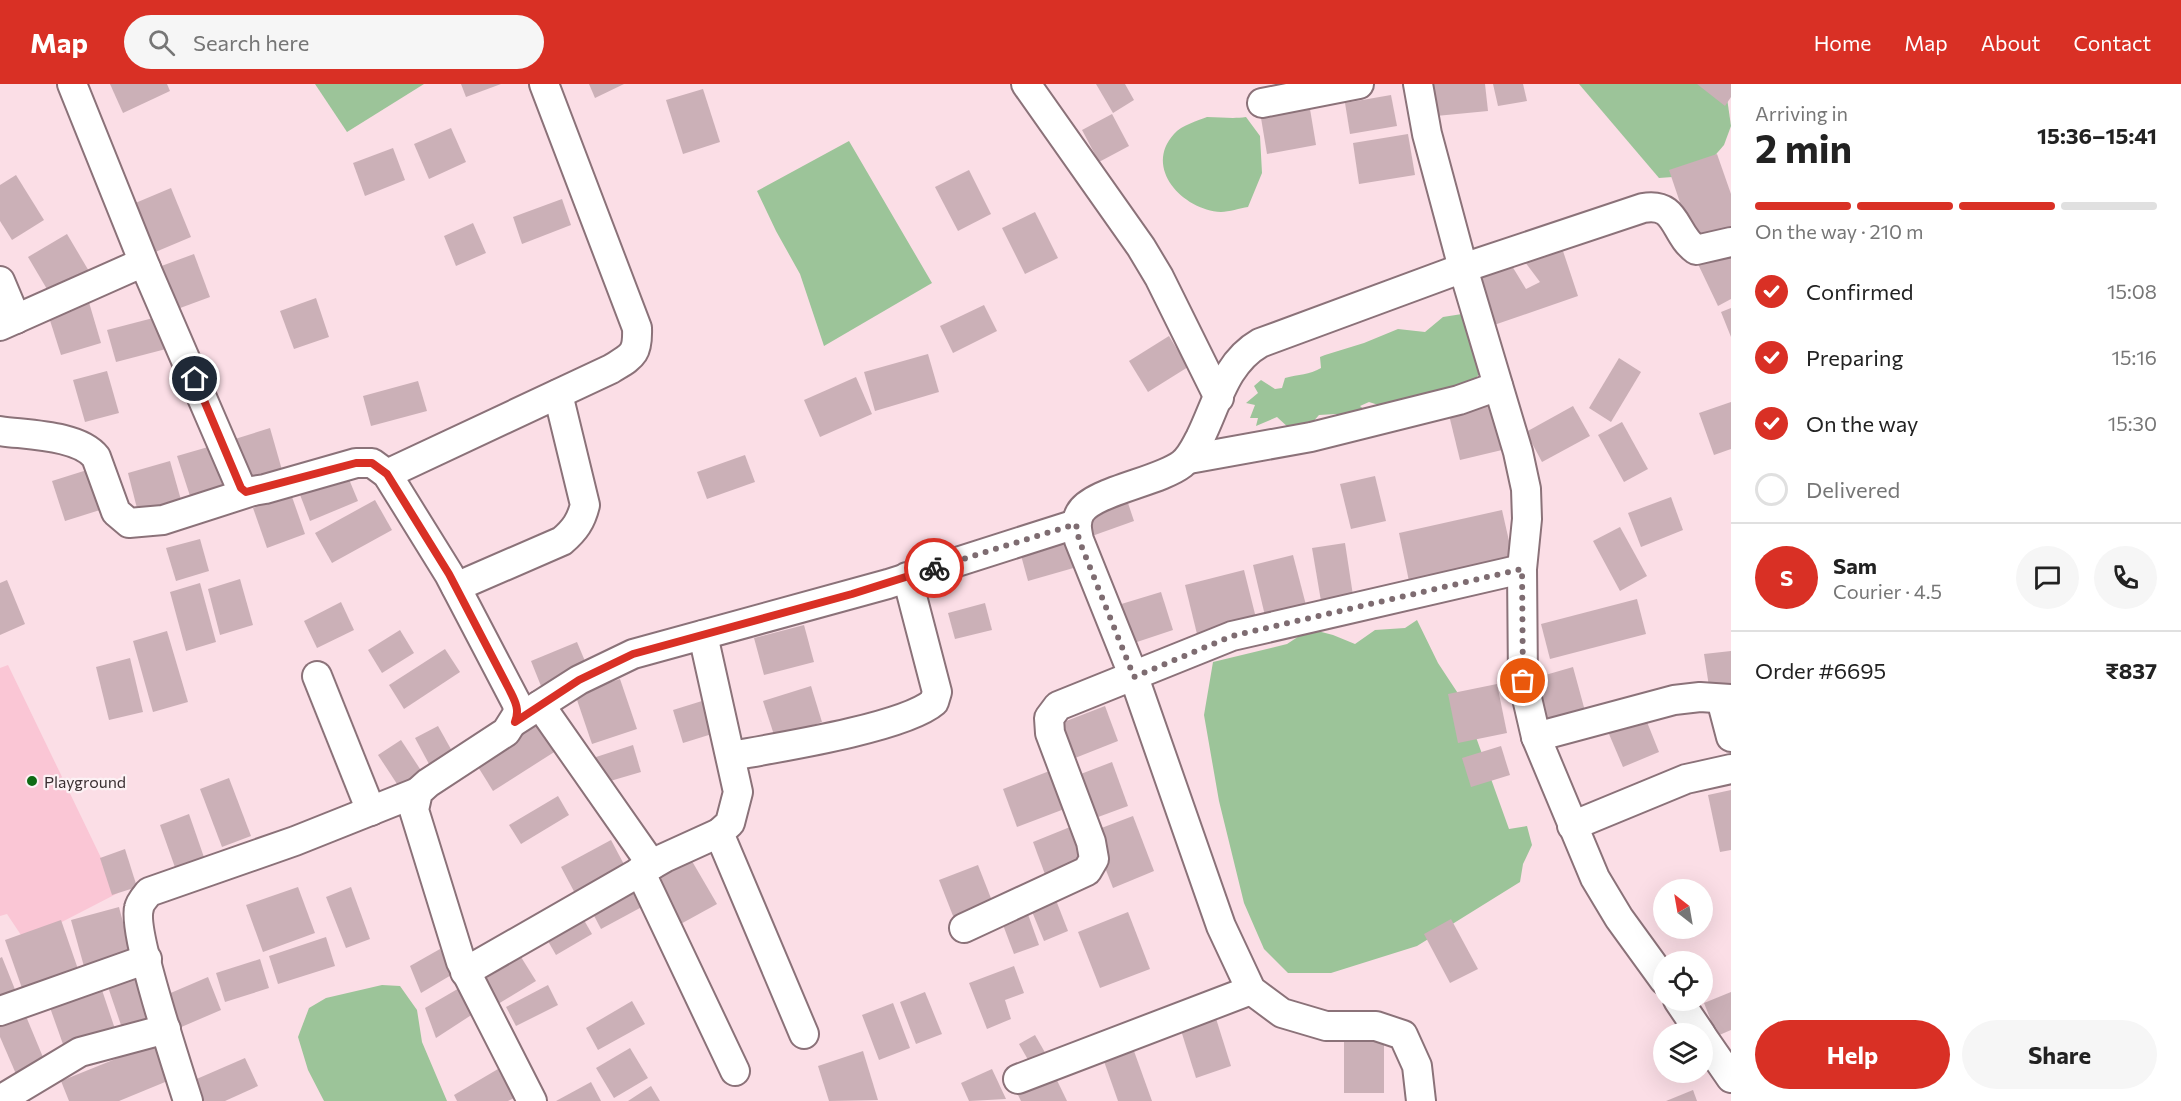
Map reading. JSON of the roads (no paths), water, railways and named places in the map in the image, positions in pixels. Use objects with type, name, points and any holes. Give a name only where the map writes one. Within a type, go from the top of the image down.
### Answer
[{"type":"street","points":[[72,84],[146,268],[241,488],[246,492],[253,492]]},
{"type":"street","points":[[387,474],[611,369],[630,357],[638,347],[637,328],[544,84]]},
{"type":"street","points":[[1026,84],[1141,247],[1164,287],[1219,398]]},
{"type":"street","points":[[1262,103],[1359,84]]},
{"type":"street","points":[[1418,84],[1427,134],[1463,268],[1518,452],[1526,489],[1527,519],[1522,569],[1523,681],[1536,737],[1595,878],[1619,918],[1653,965]]},
{"type":"street","points":[[1189,459],[1235,363],[1248,350],[1260,343],[1463,268],[1657,205],[1670,213],[1687,243],[1696,250],[1731,242]]},
{"type":"street","points":[[0,281],[8,322],[135,266],[146,268]]},
{"type":"street","points":[[1421,1101],[1417,1066],[1403,1035],[1376,1026],[1326,1026],[1282,1013],[1251,990],[1221,926],[1134,677],[1079,540],[1076,524],[1080,513],[1094,500],[1174,470],[1189,459],[1311,438],[1459,400],[1498,386]]},
{"type":"street","points":[[456,587],[562,541],[581,520],[585,505],[558,394]]},
{"type":"street","points":[[0,431],[72,442],[91,451],[96,457],[116,512],[129,523],[144,524],[356,463],[372,463],[387,474],[456,587],[517,704],[518,713],[515,722]]},
{"type":"street","points":[[188,1101],[166,1029],[139,922],[139,907],[149,892],[418,792],[428,783],[506,732],[515,722],[540,705],[579,680],[617,660],[907,577],[1076,524]]},
{"type":"street","points":[[964,928],[1087,872],[1094,859],[1090,842],[1050,733],[1048,718],[1058,706],[1232,636],[1522,569]]},
{"type":"street","points":[[731,756],[808,741],[911,716],[934,702],[937,692],[907,577]]},
{"type":"street","points":[[465,972],[646,868],[719,833],[730,823],[737,805],[738,792],[703,635]]},
{"type":"street","points":[[317,676],[371,811]]},
{"type":"street","points":[[1536,737],[1674,700],[1700,697],[1726,699],[1731,737]]},
{"type":"street","points":[[540,705],[646,868],[735,1071]]},
{"type":"street","points":[[1572,826],[1686,779],[1731,769]]},
{"type":"street","points":[[418,792],[414,810],[465,972],[532,1101]]},
{"type":"street","points":[[719,833],[804,1034]]},
{"type":"street","points":[[0,1011],[147,959]]},
{"type":"street","points":[[1018,1079],[1251,990]]},
{"type":"street","points":[[0,1100],[80,1052],[166,1029]]},
{"type":"street","points":[[1713,1051],[1731,1078]]},
{"type":"place","name":"Playground","points":[[32,781]]}]
